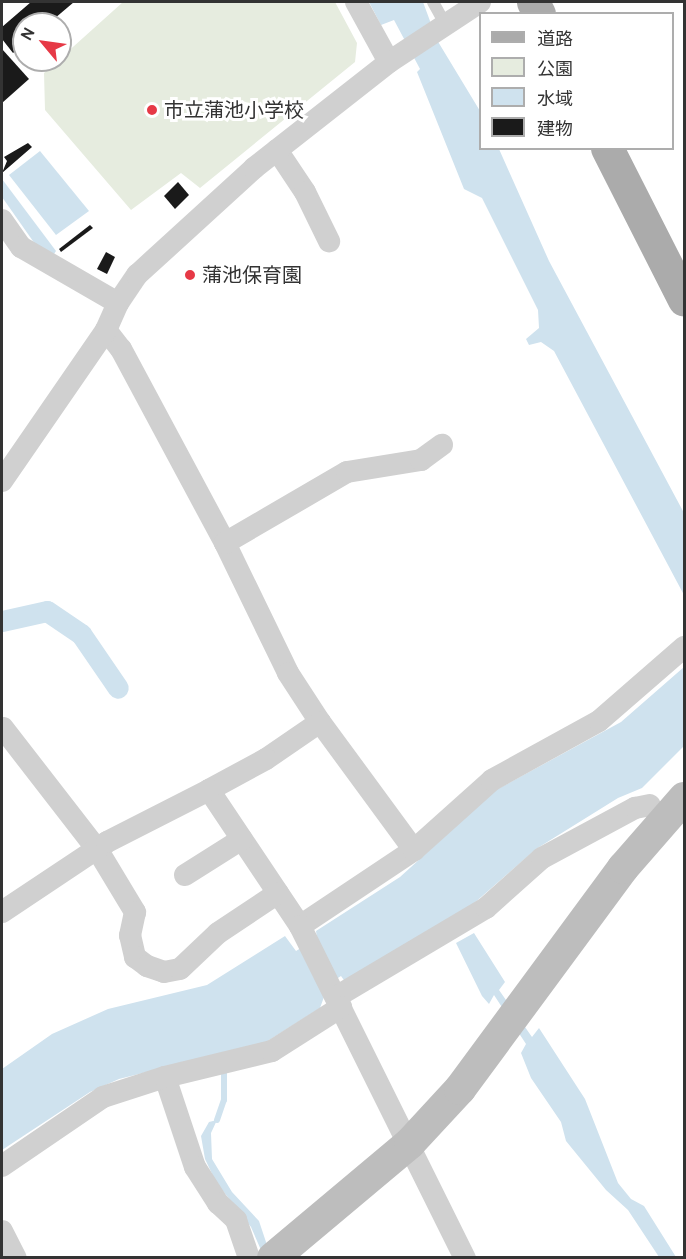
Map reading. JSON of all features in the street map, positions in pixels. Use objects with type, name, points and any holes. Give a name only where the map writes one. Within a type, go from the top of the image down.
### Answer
[{"type":"main road","points":[[609,150],[684,300]]},
{"type":"street","points":[[356,2],[397,57]]},
{"type":"street","points":[[2,481],[106,330],[118,303],[138,275],[277,150],[397,57],[480,2]]},
{"type":"street","points":[[277,150],[305,192],[329,241]]},
{"type":"street","points":[[2,220],[21,247],[118,303]]},
{"type":"street","points":[[106,330],[121,349],[225,543],[288,673],[320,722],[414,850]]},
{"type":"street","points":[[225,543],[347,472],[421,460],[442,445]]},
{"type":"street","points":[[303,933],[414,850],[492,780],[599,721],[684,647]]},
{"type":"street","points":[[2,912],[97,849],[266,759],[320,722]]},
{"type":"street","points":[[3,728],[97,849],[135,912],[130,935],[135,957],[164,972],[180,969],[218,933],[278,893]]},
{"type":"street","points":[[209,790],[303,933],[465,1257]]},
{"type":"street","points":[[273,1257],[410,1143],[460,1089],[623,868],[684,798]]},
{"type":"street","points":[[2,1166],[103,1097],[165,1077],[272,1051],[336,997],[486,908],[542,858],[635,808],[650,805]]},
{"type":"street","points":[[185,875],[242,839]]},
{"type":"street","points":[[165,1077],[195,1167],[218,1203],[236,1220],[249,1257]]},
{"type":"street","points":[[2,1231],[16,1257]]},
{"type":"lane","points":[[433,2],[441,26]]},
{"type":"green space","name":"市立蒲池小学校","points":[[123,2],[335,2],[357,43],[355,62],[200,188],[181,173],[131,210],[45,110],[44,73],[72,72],[72,48]]},
{"type":"water","points":[[369,2],[423,2],[437,40],[479,109],[479,150],[499,150],[549,261],[684,513],[684,595],[554,351],[541,342],[529,345],[526,339],[539,328],[538,310],[482,198],[464,189],[417,72],[420,69],[394,20],[381,25]]},
{"type":"water","points":[[40,151],[89,211],[56,235],[9,175]]},
{"type":"water","points":[[2,179],[56,251],[54,254],[35,244],[2,197]]},
{"type":"water","points":[[684,667],[684,746],[642,788],[618,798],[536,849],[472,905],[346,983],[341,976],[321,989],[324,997],[320,1008],[266,1042],[119,1079],[90,1092],[2,1150],[2,1069],[52,1034],[108,1009],[207,985],[285,936],[296,951],[317,938],[316,931],[400,877],[496,790],[621,722]]},
{"type":"water","points":[[474,933],[505,982],[499,990],[532,1037],[539,1028],[585,1099],[618,1183],[631,1199],[644,1206],[676,1257],[659,1257],[628,1210],[606,1190],[566,1141],[561,1122],[531,1078],[521,1053],[526,1044],[494,995],[489,1004],[482,996],[456,943]]},
{"type":"water","points":[[217,1120],[211,1133],[212,1159],[232,1192],[259,1221],[271,1257],[264,1257],[251,1227],[216,1182],[205,1159],[201,1136],[209,1122]]},
{"type":"building","points":[[31,2],[74,2],[62,12],[19,12]]},
{"type":"building","points":[[12,18],[12,52],[2,39],[2,27]]},
{"type":"building","points":[[2,49],[12,60],[12,72],[23,72],[29,79],[2,103]]},
{"type":"building","points":[[28,143],[32,147],[2,173],[7,161],[4,157]]},
{"type":"building","points":[[178,182],[189,195],[175,209],[164,196]]},
{"type":"building","points":[[90,225],[93,228],[61,252],[59,249]]},
{"type":"building","points":[[106,252],[115,257],[107,274],[97,269]]},
{"type":"waterway","points":[[2,621],[47,611],[81,634],[118,688]]},
{"type":"waterway","points":[[217,1120],[224,1100],[224,1068]]},
{"type":"place","name":"市立蒲池小学校","points":[[152,110]]},
{"type":"place","name":"蒲池保育園","points":[[190,275]]}]
